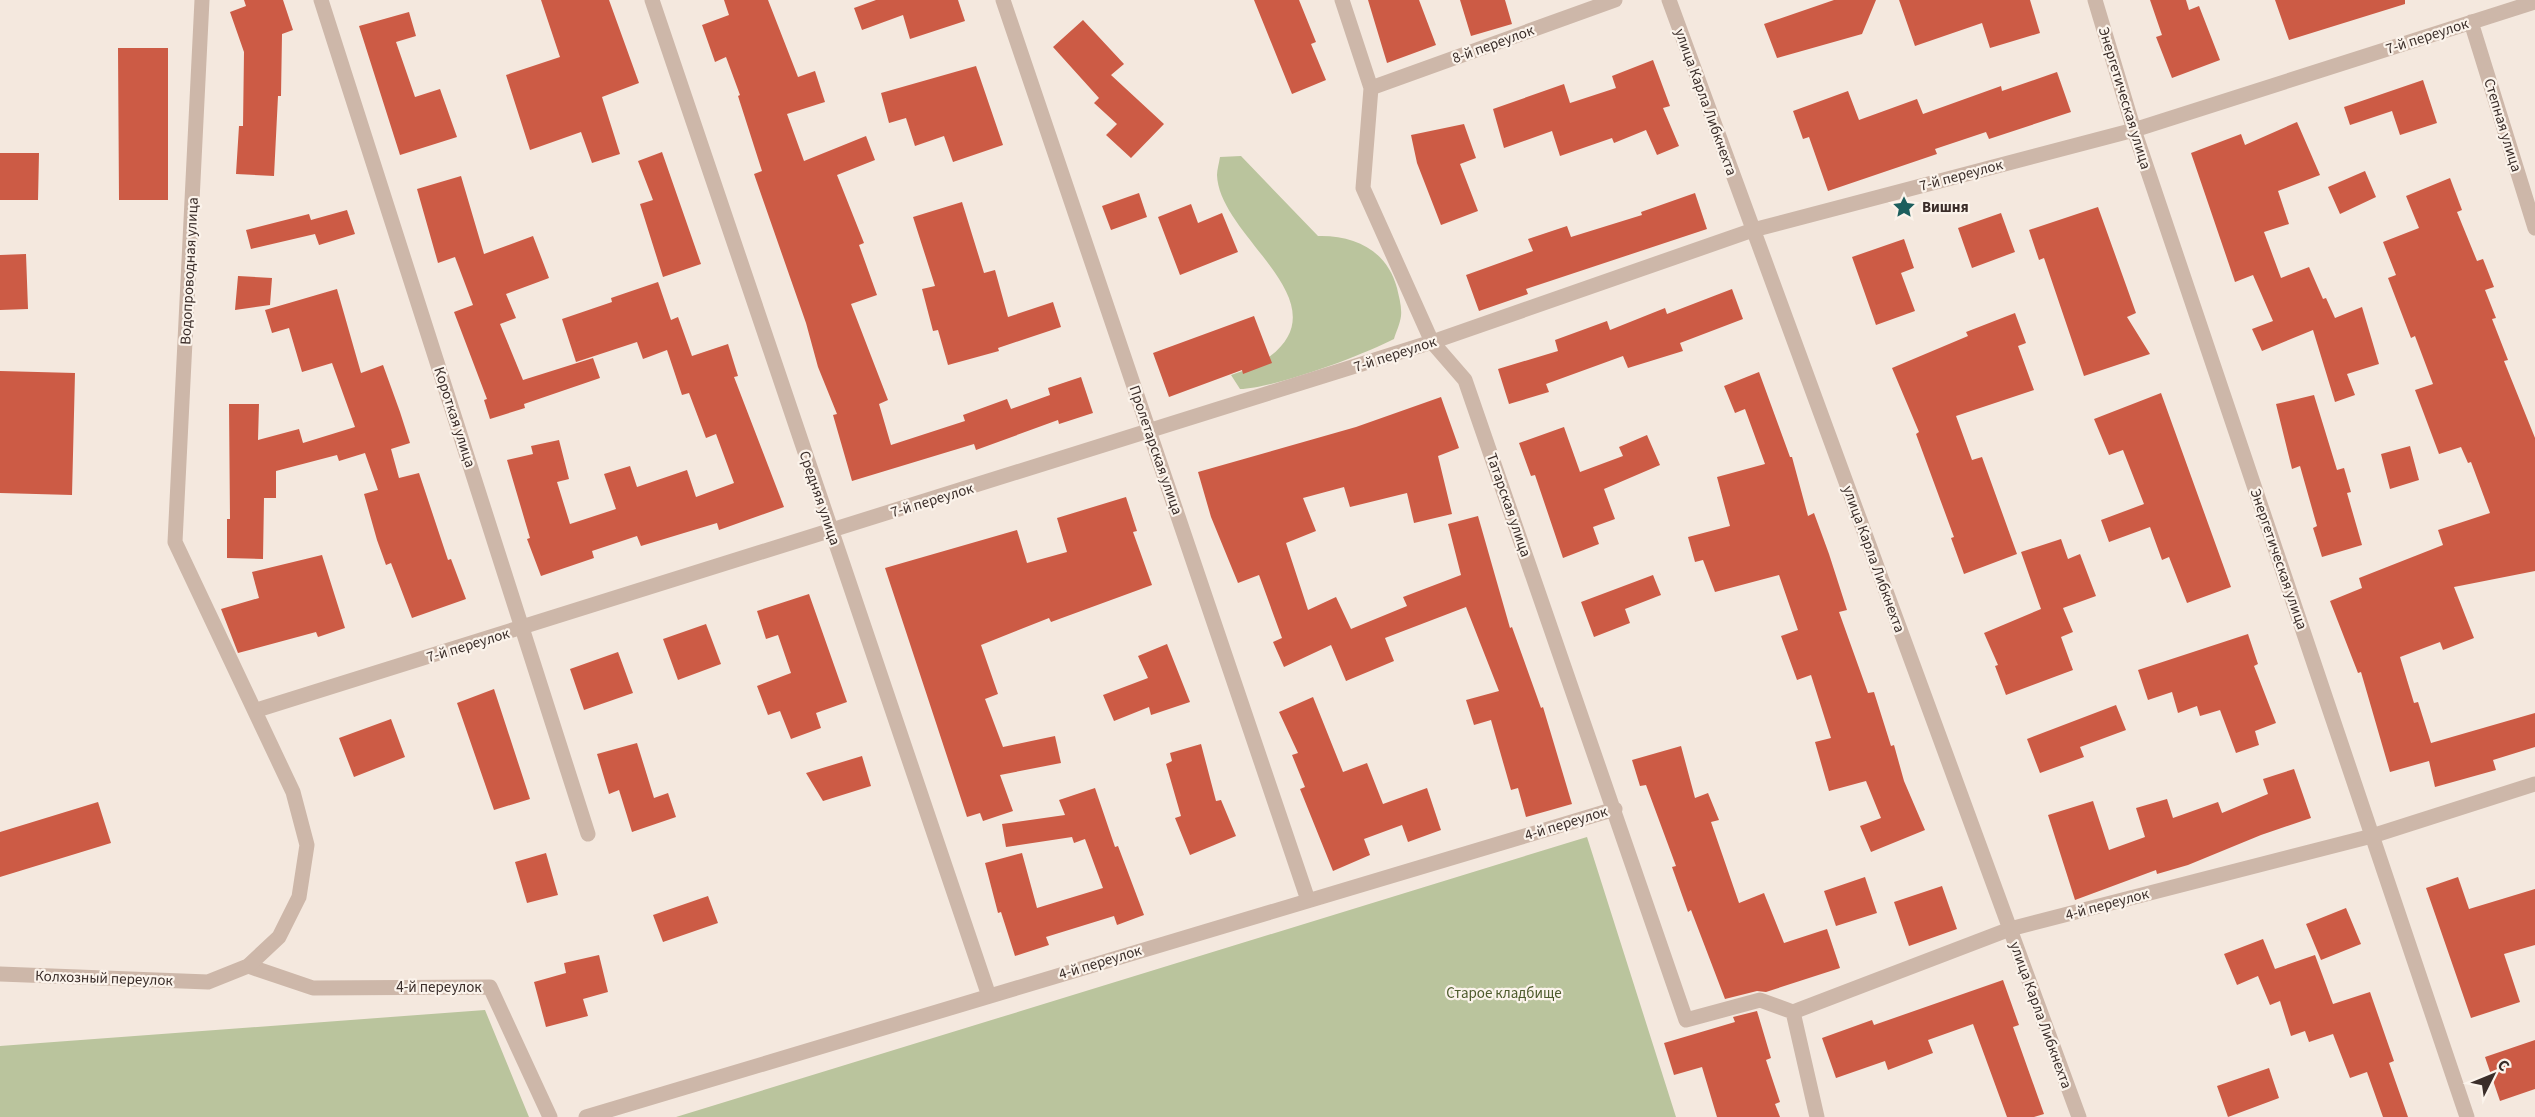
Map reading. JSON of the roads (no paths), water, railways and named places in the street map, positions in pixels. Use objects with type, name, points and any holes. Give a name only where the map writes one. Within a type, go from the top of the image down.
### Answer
[{"type":"street","name":"Водопроводная улица","points":[[202,0],[175,542],[256,710]]},
{"type":"street","name":"Короткая улица","points":[[321,0],[588,834]]},
{"type":"street","name":"Средняя улица","points":[[652,0],[989,996]]},
{"type":"street","name":"Пролетарская улица","points":[[1004,0],[1308,900]]},
{"type":"street","name":"Татарская улица","points":[[1341,0],[1371,88],[1363,188],[1432,342],[1465,380],[1686,1020],[1760,1000],[1792,1012]]},
{"type":"street","name":"8-й переулок","points":[[1371,88],[1615,0]]},
{"type":"street","name":"улица Карла Либкнехта","points":[[1669,0],[2079,1117]]},
{"type":"street","name":"Энергетическая улица","points":[[2095,0],[2134,130],[2468,1117]]},
{"type":"street","name":"7-й переулок","points":[[256,710],[1150,433],[1432,342],[1753,230],[2134,130],[2535,2]]},
{"type":"street","name":"Степная улица","points":[[2471,22],[2535,228]]},
{"type":"street","points":[[248,966],[279,937],[299,897],[306,845],[292,792],[256,710]]},
{"type":"street","name":"4-й переулок","points":[[1792,1012],[2010,930],[2372,836],[2535,783]]},
{"type":"street","name":"4-й переулок","points":[[586,1117],[1615,809]]},
{"type":"street","name":"4-й переулок","points":[[248,966],[313,988],[489,987],[550,1117]]},
{"type":"street","name":"Колхозный переулок","points":[[0,974],[208,982],[248,966]]},
{"type":"street","points":[[1792,1012],[1817,1117]]},
{"type":"place","name":"Вишня","points":[[1904,207]]},
{"type":"park label","name":"Старое кладбище","points":[[1504,993]]}]
